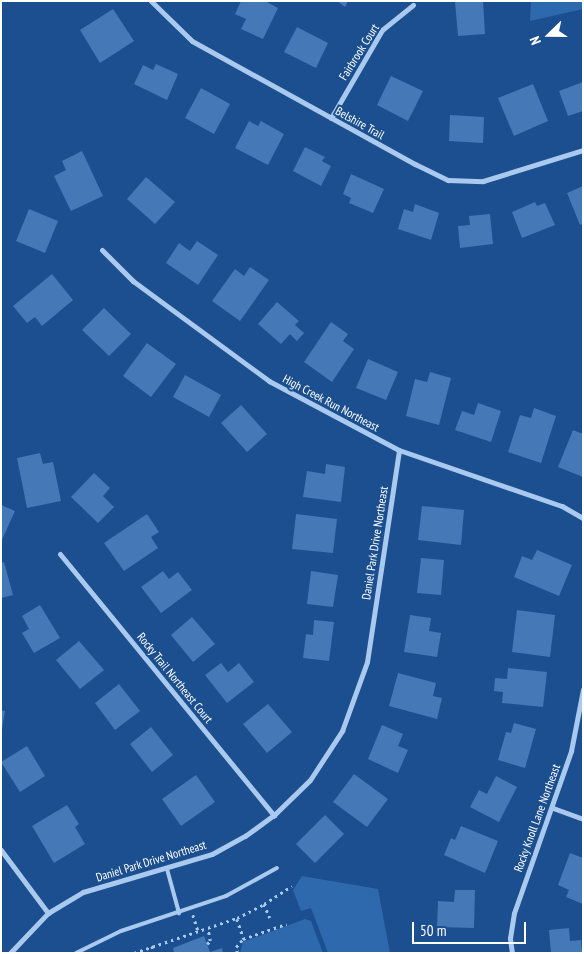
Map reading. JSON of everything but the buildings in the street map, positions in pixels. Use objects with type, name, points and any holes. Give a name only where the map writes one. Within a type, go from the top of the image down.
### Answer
[{"type":"street","name":"Belshire Trail","points":[[151,1],[192,41],[415,164],[448,180],[483,181],[583,150]]},
{"type":"street","name":"Fairbrook Court","points":[[331,118],[382,30],[412,5]]},
{"type":"street","name":"High Creek Run Northeast","points":[[102,250],[133,281],[269,381],[399,450],[562,506],[583,518]]},
{"type":"street","name":"Daniel Park Drive Northeast","points":[[10,953],[48,913],[83,892],[167,869],[212,854],[245,836],[274,815],[310,780],[342,731],[367,662],[399,450]]},
{"type":"street","name":"Rocky Trail Northeast Court","points":[[60,554],[274,815]]},
{"type":"street","name":"Rocky Knoll Lane Northeast","points":[[512,953],[510,938],[514,913],[553,808],[571,751],[583,689]]},
{"type":"street","points":[[553,808],[583,819]]},
{"type":"street","points":[[1,850],[48,913]]},
{"type":"lane","points":[[76,953],[122,931],[226,896],[277,868]]},
{"type":"lane","points":[[167,869],[179,913]]},
{"type":"path","points":[[134,953],[208,930],[237,918],[292,886]]},
{"type":"path","points":[[264,904],[270,918]]},
{"type":"path","points":[[191,909],[199,933]]},
{"type":"path","points":[[237,918],[244,939]]},
{"type":"path","points":[[236,953],[236,947],[244,939],[286,924]]},
{"type":"path","points":[[207,944],[210,941],[208,930]]},
{"type":"path","points":[[152,946],[154,953]]},
{"type":"shaded area","points":[[531,1],[583,1],[583,9],[530,21]]},
{"type":"shaded area","points":[[302,876],[378,889],[390,953],[328,953],[311,908],[301,911],[293,890]]},
{"type":"shaded area","points":[[305,919],[311,921],[323,953],[240,953],[243,942]]}]
